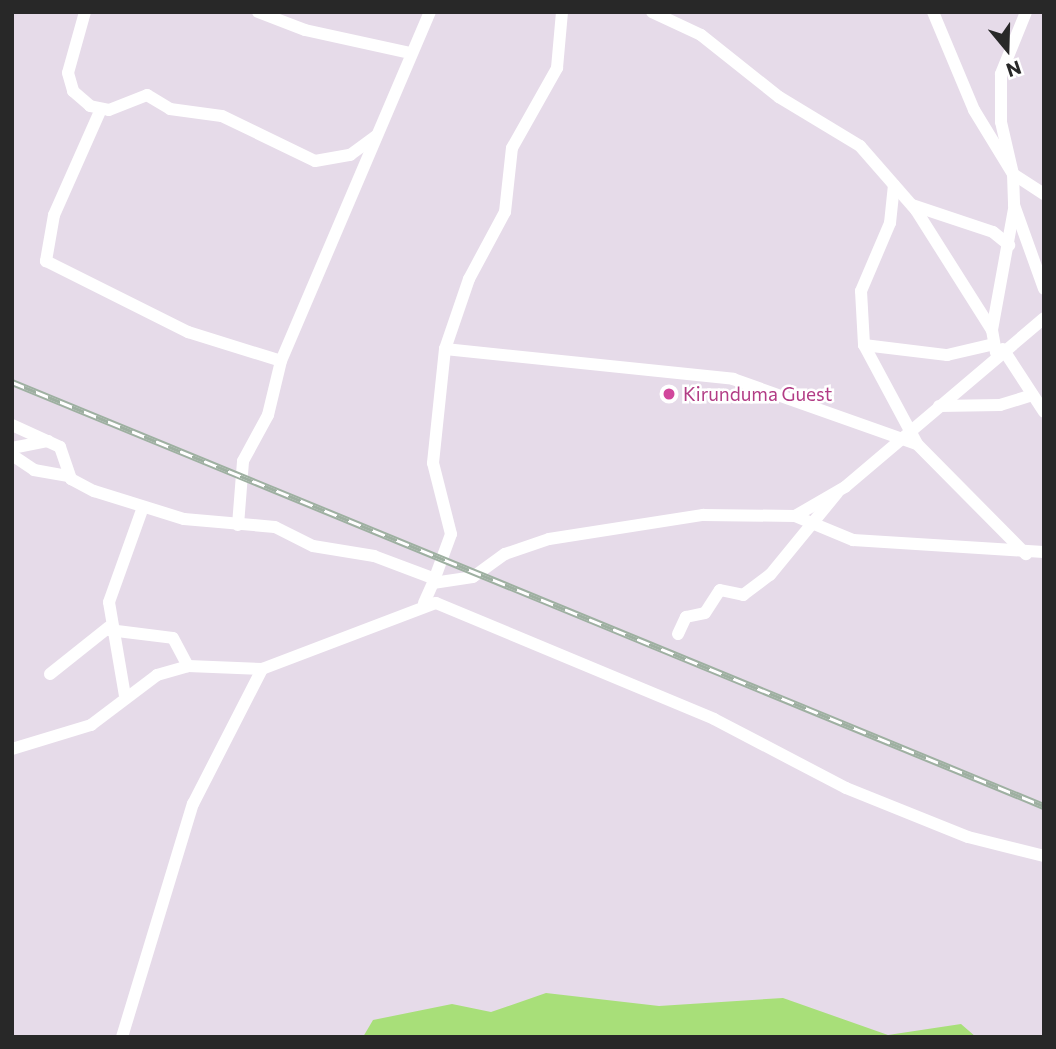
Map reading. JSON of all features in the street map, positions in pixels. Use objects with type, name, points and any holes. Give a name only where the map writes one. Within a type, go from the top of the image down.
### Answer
[{"type":"street","points":[[85,12],[68,73],[80,101],[101,109],[147,95],[170,108],[222,116],[315,161],[350,155],[377,136]]},
{"type":"street","points":[[258,12],[305,30],[410,53]]},
{"type":"street","points":[[238,525],[243,461],[268,415],[281,361],[410,53],[430,12]]},
{"type":"street","points":[[424,603],[451,534],[433,463],[445,349],[469,279],[505,212],[512,148],[557,68],[562,12]]},
{"type":"street","points":[[652,12],[701,35],[779,97],[860,146],[912,205],[992,330],[998,349],[1037,394],[1044,412]]},
{"type":"street","points":[[933,12],[974,110],[1013,174],[1044,194]]},
{"type":"street","points":[[992,330],[1014,205],[1013,174],[1001,122],[1001,74],[1026,12]]},
{"type":"street","points":[[101,109],[54,215],[46,261],[188,332],[281,361]]},
{"type":"street","points":[[894,185],[892,216],[861,291],[864,345],[917,444],[1026,554]]},
{"type":"street","points":[[912,205],[993,232],[1009,245]]},
{"type":"street","points":[[1014,205],[1044,289]]},
{"type":"street","points":[[12,454],[34,470],[68,475],[143,507],[238,525],[275,527],[313,546],[374,556],[434,581],[473,577],[505,554],[548,539],[703,515],[795,516],[837,491],[939,406],[998,349],[1044,318]]},
{"type":"street","points":[[864,345],[947,355],[998,349]]},
{"type":"street","points":[[445,349],[733,379],[899,440],[917,444]]},
{"type":"street","points":[[939,406],[1000,405],[1037,394]]},
{"type":"street","points":[[12,425],[48,441],[63,452],[68,475]]},
{"type":"street","points":[[12,448],[48,441]]},
{"type":"street","points":[[678,634],[687,617],[702,615],[720,590],[743,595],[769,575],[837,491]]},
{"type":"street","points":[[125,696],[109,629],[109,602],[143,507]]},
{"type":"street","points":[[795,516],[807,525],[871,542],[1026,554],[1044,552]]},
{"type":"street","points":[[12,750],[91,725],[125,696],[157,675],[188,666],[261,669],[424,603],[458,609],[604,677],[677,703],[846,788],[968,836],[1044,856]]},
{"type":"street","points":[[50,674],[109,629],[173,638],[188,666]]},
{"type":"street","points":[[122,1037],[193,804],[261,669]]},
{"type":"shaded area","points":[[546,993],[659,1006],[783,998],[888,1035],[961,1024],[976,1037],[363,1037],[373,1020],[452,1004],[491,1012]]},
{"type":"railway","points":[[12,382],[1044,806]]},
{"type":"place","name":"Kirunduma Guest","points":[[669,394]]}]
